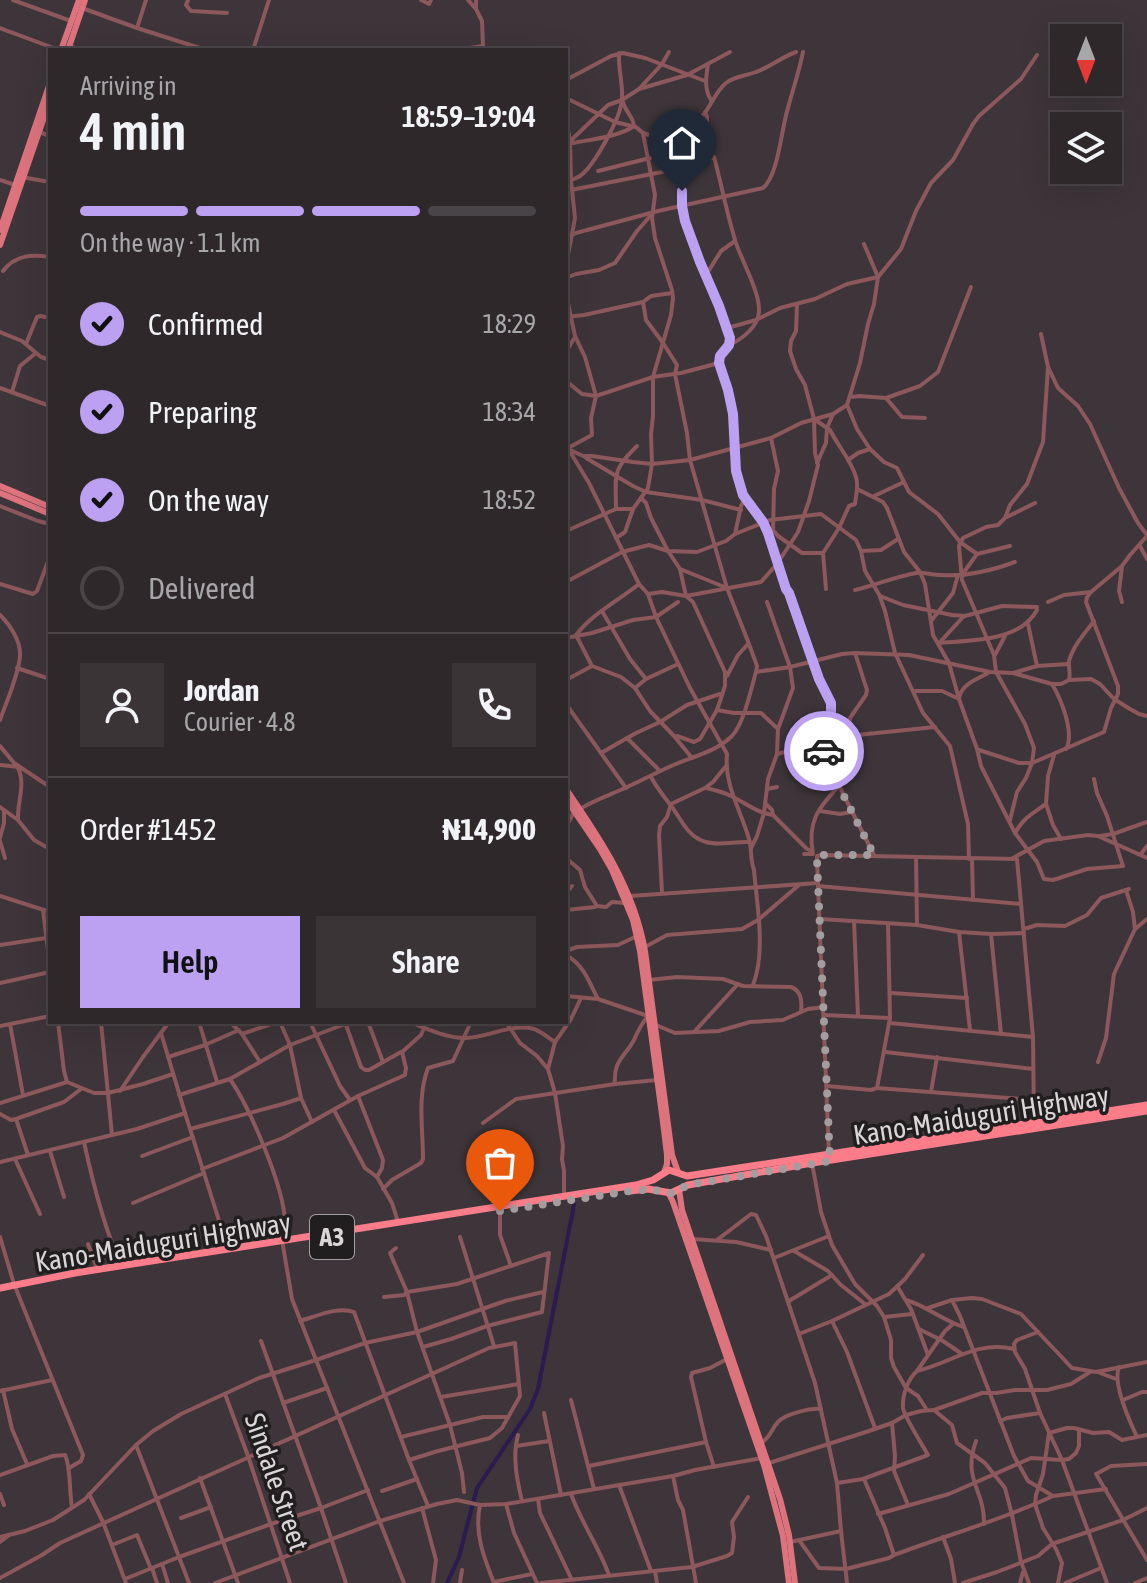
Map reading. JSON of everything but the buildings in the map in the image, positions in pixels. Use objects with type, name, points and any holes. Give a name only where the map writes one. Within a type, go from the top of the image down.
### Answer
[{"type":"highway","name":"Kano-Maiduguri Highway","points":[[679,1173],[687,1176],[829,1158],[1147,1108]]},
{"type":"highway","name":"Kano-Maiduguri Highway","points":[[680,1189],[829,1158]]},
{"type":"highway","name":"A3","points":[[663,1174],[669,1170],[679,1173]]},
{"type":"highway","points":[[679,1173],[682,1180],[680,1189]]},
{"type":"highway","name":"Kano-Maiduguri Highway","points":[[15,1286],[642,1184],[663,1174]]},
{"type":"highway","points":[[663,1174],[660,1186],[666,1192]]},
{"type":"highway","name":"A3","points":[[666,1192],[674,1193],[680,1189]]},
{"type":"highway","name":"Kano-Maiduguri Highway","points":[[0,1290],[97,1269],[398,1223],[637,1190],[666,1192]]},
{"type":"main road","points":[[69,48],[82,0]]},
{"type":"main road","points":[[61,48],[82,0]]},
{"type":"main road","points":[[0,245],[48,89]]},
{"type":"main road","points":[[0,230],[48,106]]},
{"type":"main road","points":[[0,493],[48,506]]},
{"type":"main road","points":[[0,493],[48,513]]},
{"type":"main road","points":[[568,793],[577,810]]},
{"type":"main road","points":[[568,801],[607,850],[638,919],[645,947],[672,1155],[679,1173]]},
{"type":"main road","points":[[629,900],[637,936],[667,1155],[663,1174]]},
{"type":"main road","points":[[680,1189],[681,1204],[692,1239],[762,1442],[792,1583]]},
{"type":"main road","points":[[666,1192],[676,1209],[727,1359],[780,1499],[790,1542],[792,1583]]},
{"type":"street","points":[[13,0],[72,22]]},
{"type":"street","points":[[36,9],[39,0]]},
{"type":"street","points":[[137,28],[146,0]]},
{"type":"street","points":[[188,0],[186,5],[191,11],[227,13]]},
{"type":"street","points":[[254,48],[269,0]]},
{"type":"street","points":[[421,0],[429,4],[431,0]]},
{"type":"street","points":[[468,0],[482,21],[483,46],[470,48]]},
{"type":"street","points":[[476,0],[476,9]]},
{"type":"street","points":[[82,8],[200,48]]},
{"type":"street","points":[[0,28],[55,48]]},
{"type":"street","points":[[568,257],[575,218],[569,191],[568,144],[608,105],[639,89],[669,52]]},
{"type":"street","points":[[639,89],[687,75],[730,52]]},
{"type":"street","points":[[568,99],[615,122],[634,126],[643,133],[668,138],[688,129],[726,83],[796,52]]},
{"type":"street","points":[[568,237],[653,213],[763,188],[768,184],[778,154],[803,52]]},
{"type":"street","points":[[619,53],[622,100],[634,126]]},
{"type":"street","points":[[568,79],[619,53],[628,53],[705,81]]},
{"type":"street","points":[[584,456],[652,464],[690,460],[771,438],[801,423],[833,414],[847,405],[860,363],[878,277],[901,249],[931,183],[953,160],[973,124],[1021,79],[1037,55]]},
{"type":"street","points":[[708,64],[705,81],[711,100]]},
{"type":"street","points":[[568,180],[581,176],[609,136],[622,100]]},
{"type":"street","points":[[705,112],[707,161]]},
{"type":"street","points":[[568,144],[609,136],[634,126]]},
{"type":"street","points":[[39,132],[48,135]]},
{"type":"street","points":[[616,538],[625,532],[633,509],[646,492],[651,477],[653,377],[671,315],[672,293],[655,238],[655,195],[643,133]]},
{"type":"street","points":[[678,135],[687,167],[682,191],[685,221],[727,328],[729,345]]},
{"type":"street","points":[[598,171],[650,158],[658,154],[668,138]]},
{"type":"street","points":[[569,191],[687,167],[714,157],[759,310],[752,329],[729,345],[720,356],[719,363],[733,414],[736,471],[745,499],[768,533],[819,679],[831,703],[824,756],[874,855]]},
{"type":"street","points":[[21,177],[48,182]]},
{"type":"street","points":[[0,180],[15,185]]},
{"type":"street","points":[[568,277],[615,263],[653,213]]},
{"type":"street","points":[[706,275],[721,251],[736,240]]},
{"type":"street","points":[[864,244],[878,277]]},
{"type":"street","points":[[3,271],[28,255],[48,257]]},
{"type":"street","points":[[727,328],[756,320],[780,308],[815,299],[847,284],[878,277]]},
{"type":"street","points":[[851,397],[886,398],[920,386],[938,372],[971,287]]},
{"type":"street","points":[[568,447],[592,435],[591,418],[596,396],[585,357],[568,316],[643,302],[651,296],[672,293]]},
{"type":"street","points":[[568,812],[703,755],[735,733],[757,666],[727,588],[690,460],[675,374],[677,365],[646,320],[643,302]]},
{"type":"street","points":[[797,304],[796,331],[790,351],[805,385],[814,419],[817,463]]},
{"type":"street","points":[[26,344],[37,317],[48,318]]},
{"type":"street","points":[[0,332],[14,337],[48,359]]},
{"type":"street","points":[[1005,518],[1010,505],[1027,484],[1042,449],[1048,367],[1041,334]]},
{"type":"street","points":[[568,347],[575,336]]},
{"type":"street","points":[[12,392],[20,366],[36,353]]},
{"type":"street","points":[[568,383],[582,394],[596,396],[653,377],[719,363]]},
{"type":"street","points":[[977,749],[1019,763],[1032,763],[1054,755],[1104,732],[1118,694],[1118,686],[1086,602],[1091,592],[1122,566],[1147,536],[1119,488],[1090,424],[1078,406],[1058,388],[1048,367]]},
{"type":"street","points":[[0,388],[48,405]]},
{"type":"street","points":[[886,398],[902,417],[925,418]]},
{"type":"street","points":[[847,405],[870,449],[884,462],[897,468],[909,492],[938,514],[960,542],[977,554]]},
{"type":"street","points":[[648,594],[662,592],[686,596],[763,581],[791,544],[804,515],[833,414]]},
{"type":"street","points":[[814,419],[830,430],[857,478],[855,504],[849,506],[823,553],[826,589]]},
{"type":"street","points":[[771,438],[778,471],[774,489],[773,530],[802,553],[823,553]]},
{"type":"street","points":[[616,509],[616,475],[622,460],[637,446]]},
{"type":"street","points":[[568,448],[646,492],[702,500],[741,510]]},
{"type":"street","points":[[568,449],[605,514],[639,584],[648,594],[678,664],[727,754],[726,766],[733,797],[751,849],[760,943],[753,985]]},
{"type":"street","points":[[848,460],[870,449]]},
{"type":"street","points":[[874,496],[904,482]]},
{"type":"street","points":[[857,489],[883,502],[904,552],[920,572],[925,584],[933,635],[949,663],[981,766],[1015,833],[1037,862],[1044,879],[1053,880],[1087,869],[1123,866],[1094,779]]},
{"type":"street","points":[[641,498],[680,569],[686,596],[694,602],[725,672],[725,686],[717,710],[697,741],[674,736]]},
{"type":"street","points":[[735,534],[745,499]]},
{"type":"street","points":[[1009,821],[1017,792],[1032,763],[1034,748],[1031,737],[993,672],[994,655],[988,637],[960,574],[959,546],[963,538],[998,525],[1005,518],[1035,503]]},
{"type":"street","points":[[0,506],[48,524]]},
{"type":"street","points":[[568,528],[616,509],[633,509]]},
{"type":"street","points":[[568,581],[622,552],[649,545],[668,551],[697,552],[774,519],[821,514],[856,540],[865,571],[880,596],[895,653],[923,713],[950,746],[968,824],[973,900]]},
{"type":"street","points":[[861,551],[881,550],[898,539]]},
{"type":"street","points":[[931,621],[953,593],[960,574],[977,554],[1010,546]]},
{"type":"street","points":[[1140,546],[1147,559]]},
{"type":"street","points":[[0,584],[33,594],[48,561]]},
{"type":"street","points":[[855,590],[920,572],[943,576],[996,569],[1015,562]]},
{"type":"street","points":[[1122,566],[1119,591],[1122,602]]},
{"type":"street","points":[[680,569],[727,588]]},
{"type":"street","points":[[40,583],[48,583]]},
{"type":"street","points":[[576,635],[587,622],[639,584]]},
{"type":"street","points":[[1048,602],[1064,595],[1091,592]]},
{"type":"street","points":[[880,596],[903,605],[965,616]]},
{"type":"street","points":[[568,637],[656,617],[678,602]]},
{"type":"street","points":[[751,849],[764,813],[768,779],[777,754],[778,729],[792,693],[790,667],[767,602]]},
{"type":"street","points":[[1002,606],[1037,609],[1028,624],[1005,636],[938,643],[965,616],[1002,606]]},
{"type":"street","points":[[602,610],[630,659],[646,679]]},
{"type":"street","points":[[0,615],[18,642],[20,657],[0,720]]},
{"type":"street","points":[[1069,680],[1068,664],[1073,652],[1094,621]]},
{"type":"street","points":[[1028,624],[1037,666]]},
{"type":"street","points":[[576,635],[592,666],[621,677],[635,688],[650,711],[692,758]]},
{"type":"street","points":[[994,655],[1005,636]]},
{"type":"street","points":[[725,678],[738,655],[749,644]]},
{"type":"street","points":[[847,737],[850,718],[867,690],[855,653]]},
{"type":"street","points":[[756,672],[855,653],[895,653],[1013,673],[1052,684],[1091,679],[1114,699],[1147,716]]},
{"type":"street","points":[[635,688],[646,679],[678,664]]},
{"type":"street","points":[[1013,673],[1037,666],[1068,664]]},
{"type":"street","points":[[568,679],[592,666]]},
{"type":"street","points":[[17,668],[48,678]]},
{"type":"street","points":[[959,699],[964,687],[993,672]]},
{"type":"street","points":[[1052,684],[1059,696],[1070,738],[1066,750]]},
{"type":"street","points":[[1059,696],[1061,684]]},
{"type":"street","points":[[914,691],[942,691],[959,699]]},
{"type":"street","points":[[601,753],[687,705],[722,694]]},
{"type":"street","points":[[568,707],[626,788]]},
{"type":"street","points":[[717,710],[761,713],[778,729]]},
{"type":"street","points":[[777,754],[847,737],[935,727]]},
{"type":"street","points":[[627,738],[660,771]]},
{"type":"street","points":[[0,746],[10,759],[48,786]]},
{"type":"street","points":[[1054,755],[1048,776],[1046,804],[1061,840]]},
{"type":"street","points":[[805,773],[827,763]]},
{"type":"street","points":[[0,765],[20,767]]},
{"type":"street","points":[[662,893],[659,835],[671,804],[705,788],[726,766]]},
{"type":"street","points":[[18,820],[23,779],[20,767]]},
{"type":"street","points":[[651,777],[685,828],[698,839],[713,844],[750,842]]},
{"type":"street","points":[[804,854],[813,854],[815,815],[839,786]]},
{"type":"street","points":[[767,789],[777,787]]},
{"type":"street","points":[[705,788],[773,815]]},
{"type":"street","points":[[765,803],[773,815],[812,851]]},
{"type":"street","points":[[1015,833],[1028,814],[1046,804]]},
{"type":"street","points":[[2,809],[18,820],[34,840],[48,848]]},
{"type":"street","points":[[0,856],[6,856],[0,836],[2,809]]},
{"type":"street","points":[[568,824],[577,810]]},
{"type":"street","points":[[820,811],[852,812]]},
{"type":"street","points":[[829,1158],[817,856],[1013,858],[1044,841],[1113,834],[1147,822]]},
{"type":"street","points":[[1098,836],[1147,858]]},
{"type":"street","points":[[1141,854],[1147,846]]},
{"type":"street","points":[[916,857],[917,925]]},
{"type":"street","points":[[1013,858],[1018,862],[1033,1037],[1034,1126]]},
{"type":"street","points":[[568,860],[580,870],[585,887],[597,906]]},
{"type":"street","points":[[645,947],[667,935],[739,930],[758,920],[801,884]]},
{"type":"street","points":[[568,910],[606,907],[612,902],[662,893],[801,884],[1021,904]]},
{"type":"street","points":[[568,891],[572,886]]},
{"type":"street","points":[[820,919],[917,925],[991,934],[1024,931],[1037,925],[1065,926],[1087,915],[1101,898],[1127,889],[1135,929]]},
{"type":"street","points":[[0,896],[48,911]]},
{"type":"street","points":[[43,910],[48,952]]},
{"type":"street","points":[[1098,1062],[1106,1038],[1114,974],[1135,929],[1147,919]]},
{"type":"street","points":[[854,921],[858,1016]]},
{"type":"street","points":[[877,1088],[890,1020],[888,923]]},
{"type":"street","points":[[959,932],[970,1030]]},
{"type":"street","points":[[991,934],[1001,1034]]},
{"type":"street","points":[[568,952],[577,947],[618,945],[637,936]]},
{"type":"street","points":[[0,945],[46,938]]},
{"type":"street","points":[[568,954],[586,974],[598,999]]},
{"type":"street","points":[[0,983],[48,972]]},
{"type":"street","points":[[649,980],[677,977],[723,979],[738,984],[795,988],[801,999],[801,1012]]},
{"type":"street","points":[[694,1032],[738,984]]},
{"type":"street","points":[[891,993],[967,998]]},
{"type":"street","points":[[568,996],[598,999],[648,1016],[619,1060],[615,1069],[615,1084]]},
{"type":"street","points":[[568,1023],[581,998]]},
{"type":"street","points":[[655,1025],[675,1033],[728,1029],[750,1022],[780,1021],[824,1007]]},
{"type":"street","points":[[824,1015],[858,1016],[1033,1037]]},
{"type":"street","points":[[0,1026],[48,1016]]},
{"type":"street","points":[[10,1024],[23,1095]]},
{"type":"street","points":[[58,1024],[67,1082]]},
{"type":"street","points":[[101,1024],[112,1135]]},
{"type":"street","points":[[120,1091],[168,1024]]},
{"type":"street","points":[[200,1024],[217,1082]]},
{"type":"street","points":[[232,1024],[260,1062]]},
{"type":"street","points":[[239,1024],[240,1032]]},
{"type":"street","points":[[168,1057],[271,1024]]},
{"type":"street","points":[[280,1024],[290,1045],[301,1098],[312,1122]]},
{"type":"street","points":[[311,1024],[340,1086],[350,1100]]},
{"type":"street","points":[[179,1095],[230,1079],[290,1045],[343,1024]]},
{"type":"street","points":[[345,1024],[361,1067],[365,1070],[402,1052],[421,1035],[424,1028]]},
{"type":"street","points":[[369,1024],[383,1062]]},
{"type":"street","points":[[415,1024],[430,1031],[464,1038],[510,1029],[537,1029],[555,1042]]},
{"type":"street","points":[[429,1024],[430,1031]]},
{"type":"street","points":[[383,1189],[421,1163],[421,1105],[428,1068],[453,1061],[470,1024]]},
{"type":"street","points":[[507,1024],[522,1045],[548,1069],[555,1093],[563,1148],[564,1197]]},
{"type":"street","points":[[548,1069],[555,1042],[568,1024]]},
{"type":"street","points":[[161,1033],[228,1249]]},
{"type":"street","points":[[133,1203],[263,1147],[350,1100],[405,1075],[402,1052]]},
{"type":"street","points":[[884,1052],[1033,1069]]},
{"type":"street","points":[[931,1092],[937,1057]]},
{"type":"street","points":[[0,1103],[67,1082],[94,1093],[108,1093],[173,1074]]},
{"type":"street","points":[[230,1079],[275,1177],[286,1225],[281,1234],[292,1299],[404,1583]]},
{"type":"street","points":[[483,1123],[514,1099],[657,1080]]},
{"type":"street","points":[[827,1086],[1033,1100]]},
{"type":"street","points":[[0,1114],[11,1120],[16,1119],[64,1102],[81,1089]]},
{"type":"street","points":[[358,1096],[383,1160],[377,1177]]},
{"type":"street","points":[[190,1129],[301,1098]]},
{"type":"street","points":[[334,1110],[365,1168],[377,1177],[392,1203],[398,1223]]},
{"type":"street","points":[[0,1162],[137,1129],[185,1113]]},
{"type":"street","points":[[16,1119],[29,1156]]},
{"type":"street","points":[[142,1156],[193,1137]]},
{"type":"street","points":[[84,1142],[121,1266]]},
{"type":"street","points":[[50,1151],[64,1197]]},
{"type":"street","points":[[15,1159],[40,1214]]},
{"type":"street","points":[[812,1163],[829,1236],[855,1284],[884,1317],[894,1367],[906,1388],[918,1396],[927,1410]]},
{"type":"street","points":[[500,1211],[500,1235],[511,1266]]},
{"type":"street","points":[[717,1240],[751,1214],[756,1215],[766,1236],[815,1383],[837,1483],[847,1583]]},
{"type":"street","points":[[774,1258],[829,1236]]},
{"type":"street","points":[[0,1237],[15,1286],[83,1455],[81,1461],[69,1468]]},
{"type":"street","points":[[460,1237],[494,1346]]},
{"type":"street","points":[[692,1239],[736,1242],[771,1250]]},
{"type":"street","points":[[88,1244],[97,1269]]},
{"type":"street","points":[[396,1248],[390,1253],[407,1292],[417,1332],[450,1425],[464,1492]]},
{"type":"street","points":[[794,1251],[822,1266],[865,1305]]},
{"type":"street","points":[[384,1297],[457,1284],[549,1253],[542,1312],[423,1347]]},
{"type":"street","points":[[799,1334],[889,1294],[923,1255]]},
{"type":"street","points":[[789,1301],[832,1275]]},
{"type":"street","points":[[897,1286],[919,1328],[928,1355]]},
{"type":"street","points":[[0,1540],[53,1520],[73,1507],[136,1445],[181,1414],[272,1374],[365,1343],[417,1332],[505,1301],[543,1292]]},
{"type":"street","points":[[928,1308],[952,1300],[972,1298],[998,1305],[1021,1314],[1068,1366],[1116,1379]]},
{"type":"street","points":[[906,1300],[964,1327]]},
{"type":"street","points":[[952,1300],[1017,1463],[1028,1481],[1053,1496]]},
{"type":"street","points":[[300,1321],[326,1313],[354,1312],[417,1479],[436,1560],[433,1583]]},
{"type":"street","points":[[884,1317],[912,1314]]},
{"type":"street","points":[[832,1321],[875,1428]]},
{"type":"street","points":[[837,1483],[863,1479],[928,1455],[903,1409],[906,1388],[913,1374],[953,1324]]},
{"type":"street","points":[[919,1328],[962,1354]]},
{"type":"street","points":[[1038,1332],[1017,1340],[1014,1349],[1062,1460],[1107,1583]]},
{"type":"street","points":[[261,1341],[346,1583]]},
{"type":"street","points":[[0,1578],[103,1522],[494,1346],[515,1343],[520,1396],[502,1428],[490,1438],[409,1460]]},
{"type":"street","points":[[917,1371],[973,1350],[994,1346],[1014,1349]]},
{"type":"street","points":[[714,1467],[691,1385],[692,1373],[727,1359]]},
{"type":"street","points":[[215,1583],[425,1507],[457,1500],[475,1504],[506,1504],[766,1459],[829,1444],[892,1423],[906,1415],[934,1410],[982,1393],[1047,1390],[1071,1384],[1093,1372],[1147,1362]]},
{"type":"street","points":[[1119,1367],[1116,1379],[1137,1437]]},
{"type":"street","points":[[27,1464],[1,1391],[53,1379]]},
{"type":"street","points":[[441,1397],[519,1384]]},
{"type":"street","points":[[283,1403],[327,1388]]},
{"type":"street","points":[[1123,1400],[1147,1392]]},
{"type":"street","name":"Sindale Street","points":[[225,1394],[290,1583]]},
{"type":"street","points":[[571,1400],[594,1489]]},
{"type":"street","points":[[762,1442],[768,1439],[778,1422],[812,1408],[821,1409]]},
{"type":"street","points":[[934,1410],[952,1425],[957,1443],[985,1463],[1005,1488],[1023,1572],[1029,1583]]},
{"type":"street","points":[[544,1413],[561,1495]]},
{"type":"street","points":[[1000,1421],[1040,1413]]},
{"type":"street","points":[[401,1437],[483,1417],[508,1417]]},
{"type":"street","points":[[892,1423],[896,1480],[908,1505]]},
{"type":"street","points":[[1049,1433],[1067,1428],[1093,1433],[1109,1432],[1122,1440],[1147,1435]]},
{"type":"street","points":[[878,1514],[949,1494],[1031,1458],[1069,1459],[1079,1446],[1079,1430]]},
{"type":"street","points":[[1049,1433],[1035,1504],[1043,1528],[1062,1563],[1058,1583]]},
{"type":"street","points":[[518,1435],[515,1446],[516,1474],[522,1501]]},
{"type":"street","points":[[515,1446],[549,1441]]},
{"type":"street","points":[[976,1441],[971,1453],[971,1469],[973,1483],[983,1505],[984,1524]]},
{"type":"street","points":[[589,1466],[706,1442]]},
{"type":"street","points":[[136,1445],[189,1583]]},
{"type":"street","points":[[0,1475],[62,1454],[68,1459],[69,1493],[73,1507]]},
{"type":"street","points":[[1147,1464],[1111,1466],[1096,1474],[1147,1560]]},
{"type":"street","points":[[673,1476],[683,1510],[696,1583]]},
{"type":"street","points":[[200,1478],[238,1583]]},
{"type":"street","points":[[382,1491],[417,1479]]},
{"type":"street","points":[[863,1479],[894,1555]]},
{"type":"street","points":[[619,1485],[657,1583]]},
{"type":"street","points":[[799,1540],[819,1568],[846,1569],[879,1561],[1012,1515],[1053,1496],[1106,1489]]},
{"type":"street","points":[[89,1494],[126,1581],[179,1557],[368,1490]]},
{"type":"street","points":[[571,1493],[609,1575]]},
{"type":"street","points":[[0,1494],[4,1505]]},
{"type":"street","points":[[506,1504],[514,1533],[539,1583],[692,1567],[727,1556],[732,1553],[732,1522],[748,1497]]},
{"type":"street","points":[[538,1499],[540,1513],[572,1580]]},
{"type":"street","points":[[475,1504],[481,1552],[494,1582],[532,1574]]},
{"type":"street","points":[[181,1518],[211,1507]]},
{"type":"street","points":[[963,1583],[1038,1556],[1052,1544],[1123,1520],[1147,1508]]},
{"type":"street","points":[[790,1542],[841,1531]]},
{"type":"street","points":[[112,1545],[137,1535],[157,1583]]},
{"type":"street","points":[[943,1537],[955,1583]]},
{"type":"street","points":[[162,1564],[168,1583]]},
{"type":"street","points":[[1065,1583],[1101,1568]]},
{"type":"street","points":[[460,1583],[462,1570]]},
{"type":"street","points":[[1020,1583],[1023,1572]]},
{"type":"street","points":[[628,1574],[630,1583]]},
{"type":"street","points":[[1135,1583],[1147,1578]]},
{"type":"waterway","points":[[447,1583],[459,1557],[477,1488],[530,1409],[538,1389],[574,1205]]},
{"type":"way so far","points":[[500,1211],[637,1190],[674,1193],[688,1185],[830,1161],[817,856],[874,855],[827,763],[824,751]]},
{"type":"route","points":[[682,191],[685,221],[730,338],[719,363],[733,414],[736,471],[743,495],[768,533],[780,574],[831,703],[824,751]]}]
